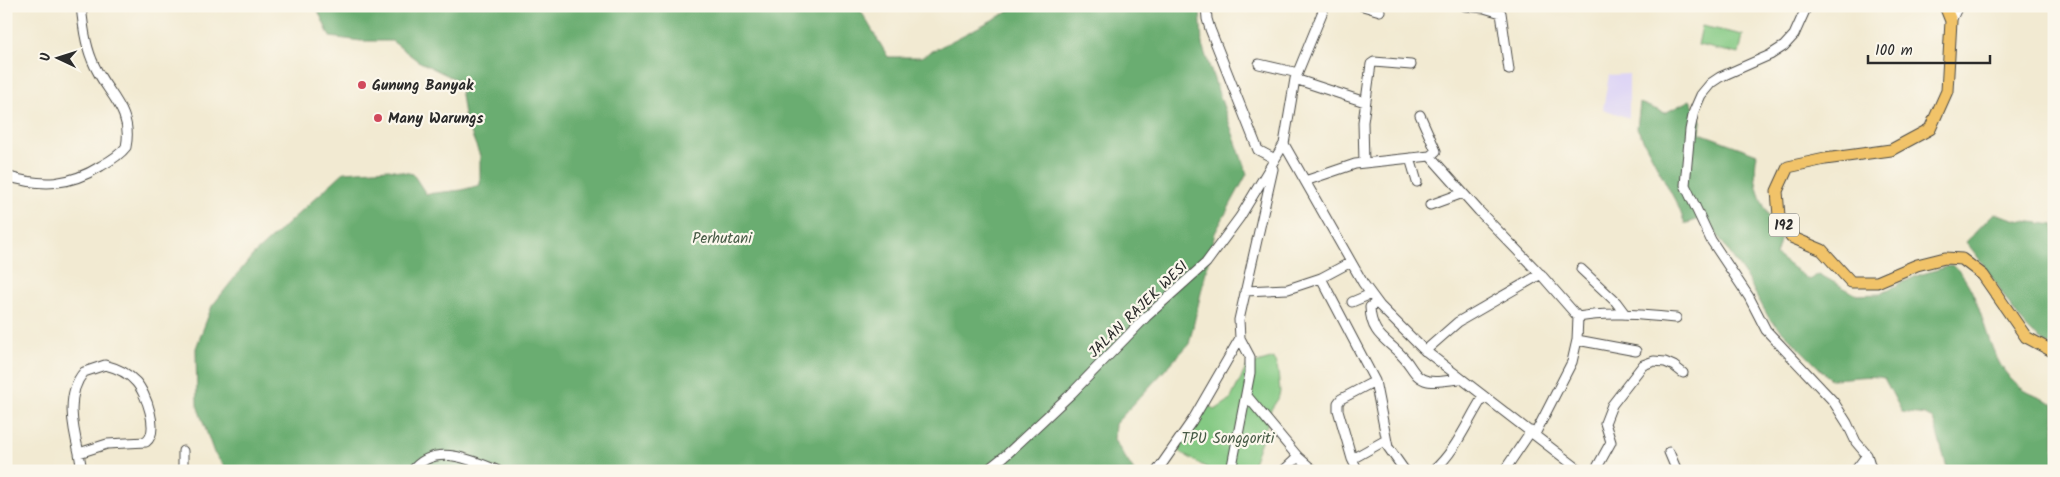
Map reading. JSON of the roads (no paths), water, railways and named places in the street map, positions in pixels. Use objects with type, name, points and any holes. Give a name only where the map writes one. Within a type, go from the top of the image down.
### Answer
[{"type":"main road","name":"192","points":[[1946,6],[1951,20],[1947,91],[1930,129],[1891,150],[1788,166],[1777,191],[1779,216],[1791,237],[1822,250],[1851,282],[1877,282],[1918,265],[1945,258],[1962,259],[1983,275],[2026,337],[2054,352]]},
{"type":"street","points":[[6,176],[38,183],[72,181],[102,165],[126,147],[127,123],[120,106],[92,60],[87,43],[81,6]]},
{"type":"street","points":[[1206,6],[1210,29],[1258,150],[1274,162],[1239,320],[1240,338],[1250,357],[1250,373],[1231,471]]},
{"type":"street","name":"JALAN RAJEK WESI","points":[[986,471],[1006,455],[1071,394],[1146,317],[1206,263],[1240,217],[1284,144],[1297,76],[1325,6]]},
{"type":"street","points":[[1362,6],[1380,11]]},
{"type":"street","points":[[1465,6],[1484,7],[1501,13],[1509,70]]},
{"type":"street","points":[[1807,6],[1794,35],[1784,46],[1770,55],[1720,77],[1711,83],[1701,95],[1694,111],[1690,130],[1685,184],[1711,240],[1749,297],[1766,330],[1833,401],[1856,442],[1867,455],[1872,471]]},
{"type":"street","points":[[1951,20],[1958,6]]},
{"type":"street","points":[[1364,163],[1365,102],[1371,64],[1374,62],[1411,66]]},
{"type":"street","points":[[1259,64],[1297,76],[1365,102]]},
{"type":"street","points":[[1305,181],[1355,164],[1430,156],[1436,151],[1420,115]]},
{"type":"street","points":[[1284,144],[1351,262],[1374,298],[1425,351],[1581,471]]},
{"type":"street","points":[[1430,156],[1541,274],[1578,317],[1578,340],[1572,362],[1533,433],[1504,471]]},
{"type":"street","points":[[1410,158],[1417,182]]},
{"type":"street","points":[[1430,204],[1463,193]]},
{"type":"street","points":[[1245,290],[1288,289],[1321,278],[1351,262]]},
{"type":"street","points":[[1582,269],[1616,302],[1625,314]]},
{"type":"street","points":[[1425,351],[1458,322],[1541,274]]},
{"type":"street","points":[[1321,278],[1375,381],[1382,410],[1386,440],[1392,455],[1404,471]]},
{"type":"street","points":[[1352,302],[1374,298]]},
{"type":"street","points":[[1374,298],[1370,307],[1372,323],[1388,345],[1405,359],[1414,374],[1426,381],[1436,382],[1459,379]]},
{"type":"street","points":[[1578,317],[1592,314],[1625,314],[1676,318]]},
{"type":"street","points":[[1157,471],[1192,421],[1240,338]]},
{"type":"street","points":[[1578,340],[1636,351]]},
{"type":"street","points":[[1595,471],[1611,442],[1605,423],[1612,406],[1643,365],[1654,361],[1665,362],[1683,373]]},
{"type":"street","points":[[79,453],[98,446],[146,442],[150,438],[152,432],[149,409],[142,391],[136,382],[122,370],[105,366],[90,369],[80,377],[72,414],[82,471]]},
{"type":"street","points":[[1358,471],[1352,459],[1338,410],[1338,403],[1341,399],[1375,381]]},
{"type":"street","points":[[1246,396],[1298,457],[1314,471]]},
{"type":"street","points":[[1433,471],[1451,450],[1483,397]]},
{"type":"street","points":[[1352,459],[1386,440]]},
{"type":"street","points":[[183,451],[183,471]]},
{"type":"street","points":[[1669,452],[1677,471]]},
{"type":"street","points":[[412,471],[418,463],[428,458],[454,454],[499,471]]},
{"type":"street","points":[[1855,471],[1867,455]]},
{"type":"street","points":[[1283,471],[1298,457]]},
{"type":"place","name":"Gunung Banyak","points":[[362,85]]},
{"type":"place","name":"Many Warungs","points":[[378,118]]},
{"type":"park label","name":"Perhutani","points":[[722,238]]},
{"type":"park label","name":"TPU Songgoriti","points":[[1228,438]]}]
